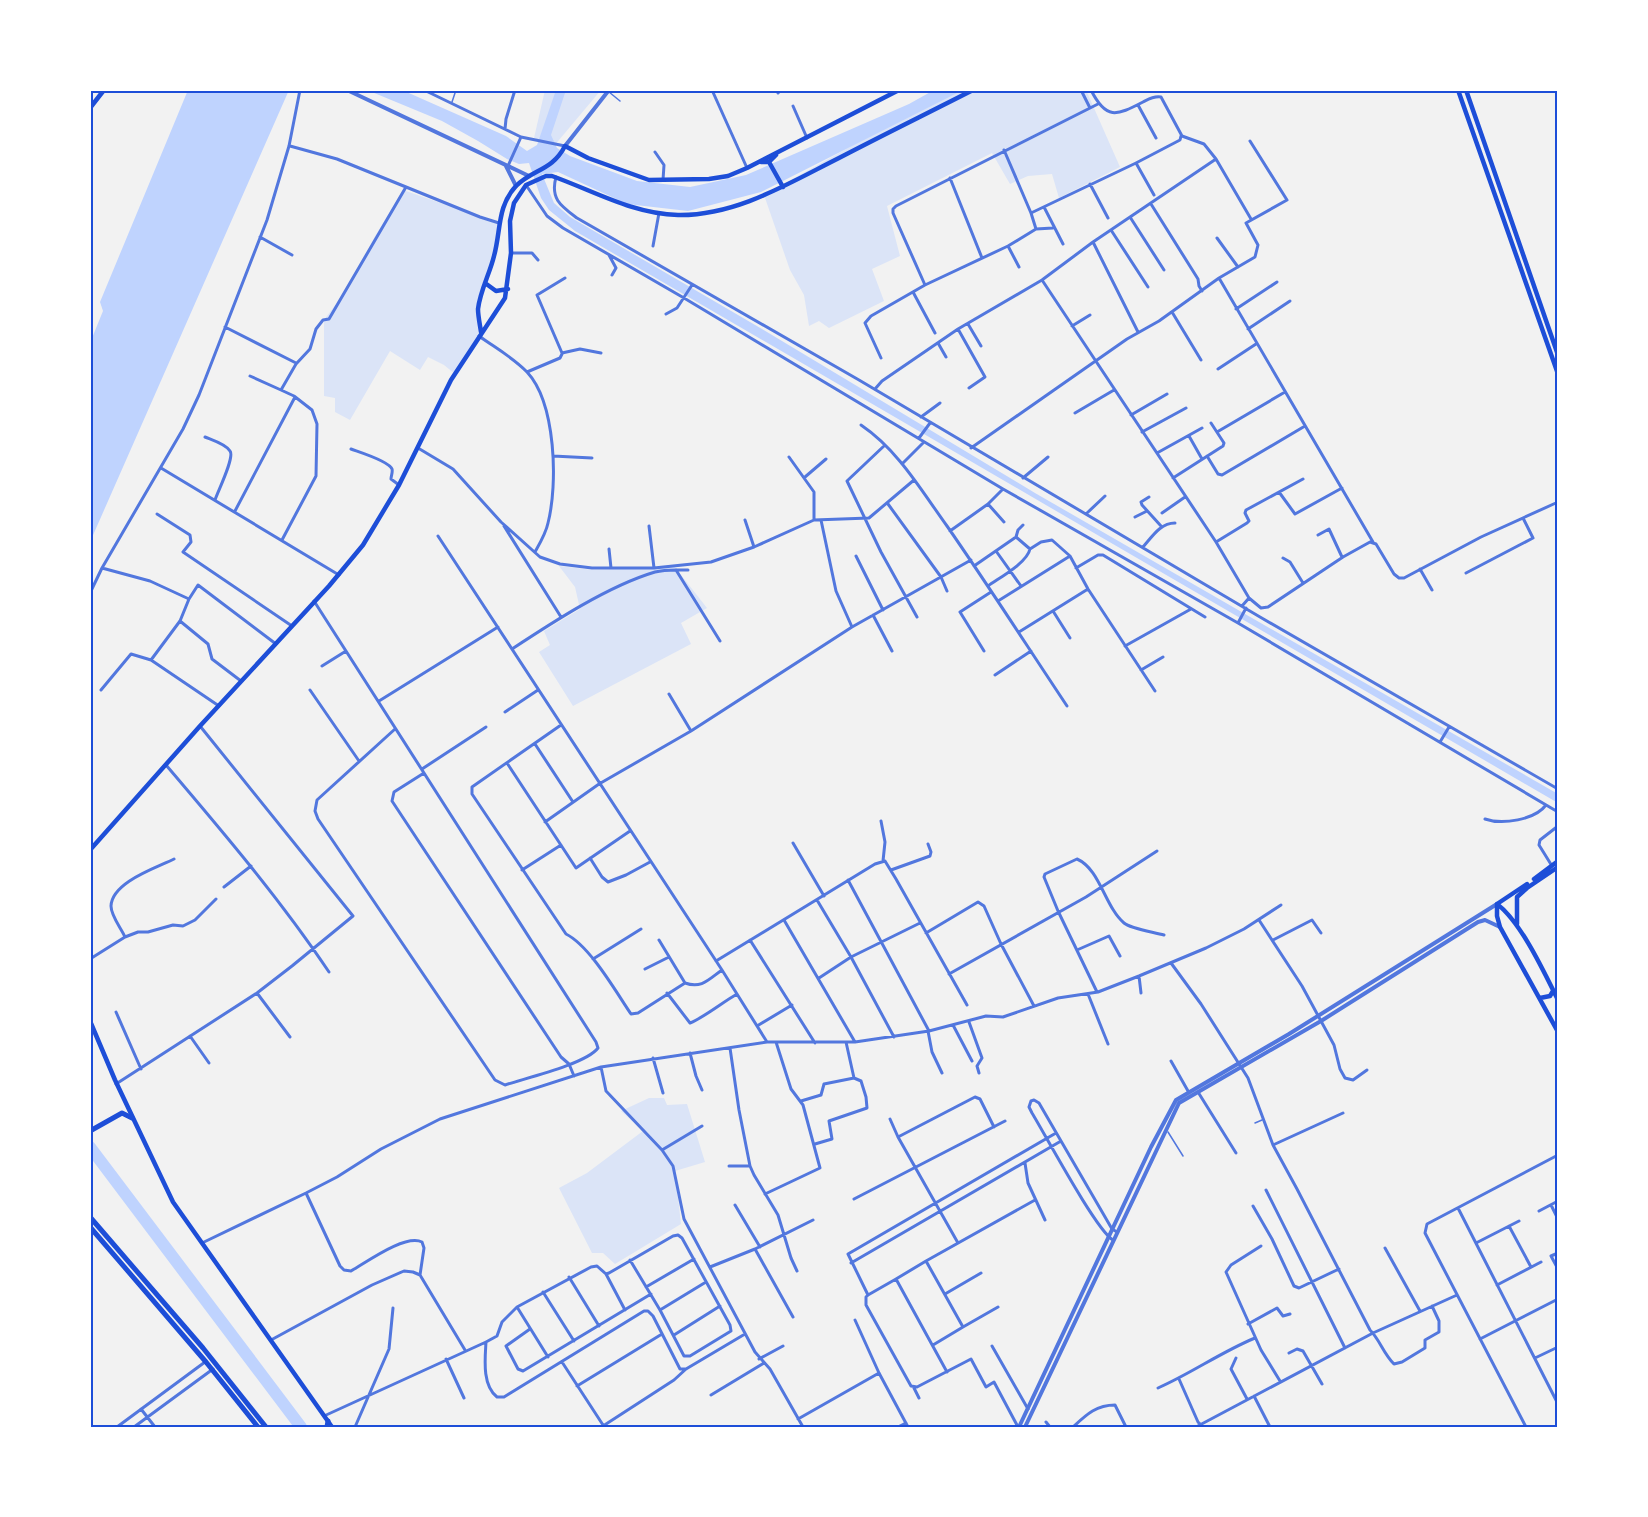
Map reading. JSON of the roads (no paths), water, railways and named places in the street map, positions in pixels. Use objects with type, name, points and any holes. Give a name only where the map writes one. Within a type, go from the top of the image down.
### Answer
[{"type":"highway","points":[[90,1131],[122,1113],[134,1121]]},
{"type":"highway","points":[[90,1217],[218,1365],[266,1427]]},
{"type":"highway","points":[[90,1227],[206,1362],[256,1426]]},
{"type":"main road","points":[[91,105],[104,90]]},
{"type":"main road","points":[[480,334],[478,309],[494,256],[499,223],[507,197],[516,186],[547,168],[563,147],[620,171],[649,180],[709,179],[728,176],[899,90]]},
{"type":"main road","points":[[531,177],[556,177],[635,208],[659,213],[695,214],[733,207],[973,90]]},
{"type":"main road","points":[[1458,90],[1558,374]]},
{"type":"main road","points":[[1466,90],[1558,355]]},
{"type":"main road","points":[[755,164],[770,163],[781,150]]},
{"type":"main road","points":[[770,163],[782,185]]},
{"type":"main road","points":[[90,850],[363,545],[399,485],[451,380],[480,334],[501,307],[507,289],[511,253],[510,221],[514,203],[531,177]]},
{"type":"main road","points":[[485,283],[496,291],[507,289]]},
{"type":"main road","points":[[1517,926],[1516,897],[1555,867],[1558,861]]},
{"type":"main road","points":[[1497,904],[1555,867]]},
{"type":"main road","points":[[1497,904],[1509,914],[1517,926],[1558,1000]]},
{"type":"main road","points":[[1497,904],[1500,927],[1558,1032]]},
{"type":"main road","points":[[1540,998],[1550,996],[1553,991]]},
{"type":"main road","points":[[90,1021],[116,1084],[173,1202],[328,1423]]},
{"type":"street","points":[[90,593],[102,568],[161,468],[199,395],[260,237],[280,178],[300,90]]},
{"type":"street","points":[[347,90],[508,164],[531,177]]},
{"type":"street","points":[[424,90],[521,137],[563,147],[609,91]]},
{"type":"street","points":[[505,129],[515,90]]},
{"type":"street","points":[[712,90],[747,168]]},
{"type":"street","points":[[1081,90],[1090,108]]},
{"type":"street","points":[[1091,90],[1098,104],[1108,114],[1118,114],[1153,97],[1161,97],[1182,136],[1203,144],[1216,159],[1251,219]]},
{"type":"street","points":[[925,285],[893,209],[1004,150],[1098,104]]},
{"type":"street","points":[[1138,105],[1156,138]]},
{"type":"street","points":[[793,106],[807,138]]},
{"type":"street","points":[[1031,213],[1136,163],[1180,140],[1182,136]]},
{"type":"street","points":[[516,186],[508,164],[521,137]]},
{"type":"street","points":[[971,448],[1095,361],[1172,312],[1219,278],[1255,257],[1258,245],[1246,224],[1287,200],[1251,141]]},
{"type":"street","points":[[289,146],[337,159],[499,223]]},
{"type":"street","points":[[1004,150],[1036,229]]},
{"type":"street","points":[[655,152],[663,162],[663,180]]},
{"type":"street","points":[[875,389],[882,381],[958,329],[1042,280],[1093,242],[1216,159]]},
{"type":"street","points":[[1136,163],[1154,195]]},
{"type":"street","points":[[556,177],[553,187],[555,197],[577,218],[875,389],[921,417],[929,425],[1143,547],[1244,609],[1558,789]]},
{"type":"street","points":[[950,178],[982,258]]},
{"type":"street","points":[[1090,184],[1108,218]]},
{"type":"street","points":[[526,185],[547,216],[563,228],[685,297],[1003,489],[1239,622],[1441,740],[1558,812]]},
{"type":"street","points":[[281,390],[296,364],[310,349],[316,329],[322,321],[329,319],[406,187]]},
{"type":"street","points":[[1150,204],[1198,279],[1202,291]]},
{"type":"street","points":[[1044,207],[1063,244]]},
{"type":"street","points":[[653,246],[659,213]]},
{"type":"street","points":[[1130,217],[1164,270]]},
{"type":"street","points":[[881,358],[865,323],[867,319],[925,285],[1008,246],[1036,229],[1053,228]]},
{"type":"street","points":[[1111,230],[1148,287]]},
{"type":"street","points":[[260,237],[292,255]]},
{"type":"street","points":[[1217,237],[1238,267]]},
{"type":"street","points":[[1093,242],[1138,333]]},
{"type":"street","points":[[1008,246],[1019,267]]},
{"type":"street","points":[[511,253],[531,253],[538,260]]},
{"type":"street","points":[[609,255],[616,268],[612,275]]},
{"type":"street","points":[[527,372],[560,358],[562,353],[537,295],[565,278]]},
{"type":"street","points":[[1219,278],[1373,542],[1398,579],[1404,578],[1481,537],[1558,502]]},
{"type":"street","points":[[1042,280],[1216,542],[1249,598],[1261,608],[1268,607],[1343,557],[1373,542]]},
{"type":"street","points":[[1236,309],[1277,282]]},
{"type":"street","points":[[666,314],[677,308],[692,285]]},
{"type":"street","points":[[913,292],[935,333]]},
{"type":"street","points":[[1248,329],[1290,301]]},
{"type":"street","points":[[1172,312],[1201,360]]},
{"type":"street","points":[[1072,326],[1090,315]]},
{"type":"street","points":[[968,324],[981,346]]},
{"type":"street","points":[[225,327],[296,364]]},
{"type":"street","points":[[958,329],[985,377],[969,388]]},
{"type":"street","points":[[480,334],[527,372],[545,405],[553,456],[550,514],[545,532],[535,552]]},
{"type":"street","points":[[938,343],[946,357]]},
{"type":"street","points":[[1218,369],[1256,344]]},
{"type":"street","points":[[562,353],[580,349],[601,353]]},
{"type":"street","points":[[250,376],[295,397],[312,410],[317,424],[316,476],[282,540]]},
{"type":"street","points":[[1075,412],[1114,390]]},
{"type":"street","points":[[1217,432],[1285,392]]},
{"type":"street","points":[[1131,415],[1167,394]]},
{"type":"street","points":[[235,511],[295,397]]},
{"type":"street","points":[[921,417],[940,402]]},
{"type":"street","points":[[1142,432],[1186,408]]},
{"type":"street","points":[[1173,478],[1224,444],[1211,423]]},
{"type":"street","points":[[861,425],[885,445],[914,480],[971,560],[1067,706]]},
{"type":"street","points":[[919,439],[929,425]]},
{"type":"street","points":[[1207,456],[1218,474],[1222,475],[1305,426]]},
{"type":"street","points":[[1157,453],[1202,428]]},
{"type":"street","points":[[1189,436],[1202,459]]},
{"type":"street","points":[[205,437],[228,448],[232,457],[215,500]]},
{"type":"street","points":[[902,464],[924,441]]},
{"type":"street","points":[[885,445],[847,481],[917,617]]},
{"type":"street","points":[[418,448],[453,469],[501,522],[540,556],[560,564],[611,568],[654,568],[711,562],[754,548],[814,520],[869,518],[914,480]]},
{"type":"street","points":[[351,449],[390,467],[391,479],[399,485]]},
{"type":"street","points":[[553,456],[592,458]]},
{"type":"street","points":[[789,457],[814,492],[814,520]]},
{"type":"street","points":[[1023,478],[1048,457]]},
{"type":"street","points":[[805,477],[826,459]]},
{"type":"street","points":[[161,468],[339,574]]},
{"type":"street","points":[[1216,542],[1249,521],[1246,510],[1303,479]]},
{"type":"street","points":[[1279,492],[1294,514],[1342,488]]},
{"type":"street","points":[[950,531],[988,504],[1003,489]]},
{"type":"street","points":[[1086,514],[1105,496]]},
{"type":"street","points":[[1149,497],[1142,502],[1161,526]]},
{"type":"street","points":[[1162,513],[1185,497]]},
{"type":"street","points":[[888,504],[941,577],[947,591]]},
{"type":"street","points":[[988,504],[1004,522]]},
{"type":"street","points":[[1135,517],[1147,511]]},
{"type":"street","points":[[157,514],[190,535],[191,542],[183,552],[292,626]]},
{"type":"street","points":[[1466,573],[1533,538],[1523,518]]},
{"type":"street","points":[[745,519],[754,548]]},
{"type":"street","points":[[821,519],[832,575],[852,627]]},
{"type":"street","points":[[501,522],[561,617]]},
{"type":"street","points":[[1143,547],[1161,526],[1175,523]]},
{"type":"street","points":[[649,525],[654,568]]},
{"type":"street","points":[[974,566],[1016,537],[1023,525]]},
{"type":"street","points":[[1318,535],[1329,529],[1343,557]]},
{"type":"street","points":[[438,536],[767,1042]]},
{"type":"street","points":[[1016,537],[1030,549]]},
{"type":"street","points":[[988,586],[1009,572],[1029,554],[1030,549],[1041,542],[1052,540],[1070,556],[1088,589],[1155,691]]},
{"type":"street","points":[[609,549],[611,568]]},
{"type":"street","points":[[996,552],[1021,586]]},
{"type":"street","points":[[1077,568],[1098,555],[1102,555],[1205,618]]},
{"type":"street","points":[[856,556],[883,610]]},
{"type":"street","points":[[998,602],[1070,556]]},
{"type":"street","points":[[1283,558],[1290,562],[1303,583]]},
{"type":"street","points":[[545,822],[599,784],[691,731],[852,627],[971,560]]},
{"type":"street","points":[[102,568],[150,581],[189,599]]},
{"type":"street","points":[[1420,569],[1432,590]]},
{"type":"street","points":[[676,570],[720,641]]},
{"type":"street","points":[[512,649],[561,617],[624,585],[655,572],[688,570]]},
{"type":"street","points":[[151,660],[180,621],[198,585],[276,644]]},
{"type":"street","points":[[1018,632],[1088,589]]},
{"type":"street","points":[[984,651],[960,612],[991,592]]},
{"type":"street","points":[[1239,622],[1249,598]]},
{"type":"street","points":[[314,601],[379,701],[598,1046],[592,1054],[505,1085],[495,1080],[325,828],[315,811],[317,800],[396,729]]},
{"type":"street","points":[[1260,617],[1261,608]]},
{"type":"street","points":[[1125,646],[1191,609]]},
{"type":"street","points":[[1053,611],[1070,638]]},
{"type":"street","points":[[873,615],[892,651]]},
{"type":"street","points":[[180,621],[208,644],[212,659],[242,681]]},
{"type":"street","points":[[379,701],[498,627]]},
{"type":"street","points":[[322,666],[346,651]]},
{"type":"street","points":[[995,675],[1031,651]]},
{"type":"street","points":[[101,690],[131,654],[151,660],[219,706]]},
{"type":"street","points":[[1141,670],[1162,657]]},
{"type":"street","points":[[310,690],[359,761]]},
{"type":"street","points":[[505,712],[538,690]]},
{"type":"street","points":[[669,694],[691,731]]},
{"type":"street","points":[[562,725],[473,786],[471,791],[567,934],[593,959],[631,1014],[638,1013],[686,983]]},
{"type":"street","points":[[116,1084],[256,993],[314,949],[352,916],[200,726]]},
{"type":"street","points":[[486,727],[394,792],[392,801],[554,1047],[569,1064],[574,1076]]},
{"type":"street","points":[[1441,740],[1449,728]]},
{"type":"street","points":[[535,744],[573,802]]},
{"type":"street","points":[[507,763],[576,868],[630,831]]},
{"type":"street","points":[[166,765],[251,866],[329,972]]},
{"type":"street","points":[[1485,819],[1495,823],[1510,822],[1541,812],[1546,805]]},
{"type":"street","points":[[881,821],[885,842],[883,861],[891,870],[967,1005]]},
{"type":"street","points":[[1555,867],[1539,845],[1540,840],[1558,826]]},
{"type":"street","points":[[793,843],[824,896]]},
{"type":"street","points":[[891,870],[930,856],[928,843]]},
{"type":"street","points":[[522,870],[561,845]]},
{"type":"street","points":[[949,974],[1101,887],[1157,851]]},
{"type":"street","points":[[590,858],[608,882],[650,862]]},
{"type":"street","points":[[125,937],[112,912],[111,904],[116,895],[128,881],[174,859]]},
{"type":"street","points":[[1098,992],[1058,911],[1044,874],[1077,859],[1084,862],[1114,912],[1125,925],[1164,935]]},
{"type":"street","points":[[716,961],[883,861]]},
{"type":"street","points":[[224,887],[251,866]]},
{"type":"street","points":[[848,880],[928,1031],[932,1052],[942,1074]]},
{"type":"street","points":[[90,959],[125,937],[138,932],[148,932],[173,925],[183,926],[195,920],[216,899]]},
{"type":"street","points":[[817,900],[894,1037]]},
{"type":"street","points":[[926,933],[978,902],[984,906],[1034,1006]]},
{"type":"street","points":[[202,1243],[306,1193],[381,1149],[440,1119],[601,1067],[767,1042],[855,1042],[928,1031],[986,1016],[1003,1017],[1058,998],[1098,992],[1171,963],[1234,934],[1281,904]]},
{"type":"street","points":[[1018,1427],[1093,1285],[1179,1103],[1497,904]]},
{"type":"street","points":[[784,920],[855,1042]]},
{"type":"street","points":[[1259,920],[1302,986],[1334,1045],[1340,1069],[1345,1078],[1353,1080],[1367,1070]]},
{"type":"street","points":[[1273,940],[1312,920],[1321,933]]},
{"type":"street","points":[[1025,1427],[1108,1237],[1170,1108],[1176,1100],[1188,1091],[1321,1021],[1478,922],[1485,920],[1500,927]]},
{"type":"street","points":[[819,978],[851,957],[921,923]]},
{"type":"street","points":[[593,959],[640,929]]},
{"type":"street","points":[[1077,950],[1109,936],[1120,956]]},
{"type":"street","points":[[659,940],[686,983],[694,986],[701,985],[722,970]]},
{"type":"street","points":[[750,940],[815,1042]]},
{"type":"street","points":[[645,969],[669,957]]},
{"type":"street","points":[[1171,963],[1202,1004],[1248,1078],[1273,1145],[1373,1333],[1387,1357],[1394,1364],[1402,1362],[1425,1348],[1425,1340],[1439,1332],[1438,1321],[1432,1306]]},
{"type":"street","points":[[1138,976],[1141,993]]},
{"type":"street","points":[[256,993],[290,1037]]},
{"type":"street","points":[[667,993],[690,1023],[699,1020],[703,1014],[737,994]]},
{"type":"street","points":[[1088,994],[1108,1044]]},
{"type":"street","points":[[757,1026],[792,1005]]},
{"type":"street","points":[[116,1012],[141,1069]]},
{"type":"street","points":[[969,1022],[982,1058],[977,1066],[979,1073]]},
{"type":"street","points":[[953,1025],[972,1061]]},
{"type":"street","points":[[190,1036],[209,1063]]},
{"type":"street","points":[[765,1194],[820,1168],[801,1101],[791,1089],[776,1042]]},
{"type":"street","points":[[846,1042],[854,1078]]},
{"type":"street","points":[[730,1048],[750,1166],[778,1215],[797,1271]]},
{"type":"street","points":[[690,1053],[702,1090]]},
{"type":"street","points":[[653,1058],[663,1093]]},
{"type":"street","points":[[1172,1061],[1188,1091]]},
{"type":"street","points":[[601,1067],[606,1091],[662,1150],[673,1166],[684,1219],[759,1359],[770,1369],[803,1427]]},
{"type":"street","points":[[801,1101],[821,1095],[825,1084],[854,1078],[861,1080],[867,1108],[829,1121],[832,1139],[815,1144]]},
{"type":"street","points":[[1198,1091],[1236,1153]]},
{"type":"street","points":[[898,1137],[975,1097],[980,1100],[994,1126]]},
{"type":"street","points":[[1113,1240],[1101,1228],[1052,1147],[1029,1107],[1030,1101],[1034,1100],[1039,1103],[1112,1229],[1117,1232]]},
{"type":"street","points":[[1273,1145],[1343,1113]]},
{"type":"street","points":[[890,1119],[958,1243]]},
{"type":"street","points":[[854,1199],[1005,1120]]},
{"type":"street","points":[[662,1150],[702,1126]]},
{"type":"street","points":[[868,1295],[851,1263],[848,1254],[850,1252],[1056,1133]]},
{"type":"street","points":[[851,1263],[1061,1142]]},
{"type":"street","points":[[1526,1427],[1425,1233],[1427,1224],[1558,1155]]},
{"type":"street","points":[[1024,1163],[1028,1183],[1045,1220]]},
{"type":"street","points":[[729,1166],[750,1166]]},
{"type":"street","points":[[1266,1190],[1345,1347]]},
{"type":"street","points":[[306,1193],[340,1266],[344,1270],[351,1271],[400,1243],[409,1240],[422,1242],[424,1248],[420,1275],[465,1350]]},
{"type":"street","points":[[919,1398],[866,1305],[866,1297],[1035,1200]]},
{"type":"street","points":[[1539,1211],[1558,1201]]},
{"type":"street","points":[[735,1205],[760,1247]]},
{"type":"street","points":[[1551,1205],[1558,1219]]},
{"type":"street","points":[[1253,1206],[1272,1239],[1294,1286],[1299,1288],[1339,1269]]},
{"type":"street","points":[[1458,1208],[1558,1404]]},
{"type":"street","points":[[710,1268],[760,1247],[813,1220]]},
{"type":"street","points":[[1476,1243],[1519,1221]]},
{"type":"street","points":[[1101,1228],[1109,1223]]},
{"type":"street","points":[[1509,1226],[1531,1267]]},
{"type":"street","points":[[606,1274],[630,1260],[676,1235],[682,1238],[720,1306],[731,1327],[729,1332],[687,1357],[683,1354],[630,1260]]},
{"type":"street","points":[[1261,1246],[1231,1265],[1226,1272],[1248,1324],[1280,1382]]},
{"type":"street","points":[[1384,1248],[1420,1311]]},
{"type":"street","points":[[755,1249],[793,1317]]},
{"type":"street","points":[[1558,1253],[1551,1256],[1558,1269]]},
{"type":"street","points":[[646,1287],[694,1259]]},
{"type":"street","points":[[926,1261],[963,1327]]},
{"type":"street","points":[[1497,1285],[1541,1262]]},
{"type":"street","points":[[328,1423],[369,1394],[497,1336],[502,1322],[517,1307],[569,1277],[595,1266],[606,1274],[625,1310]]},
{"type":"street","points":[[271,1340],[372,1285],[404,1271],[420,1275]]},
{"type":"street","points":[[945,1294],[981,1273]]},
{"type":"street","points":[[569,1277],[599,1326]]},
{"type":"street","points":[[896,1280],[947,1372]]},
{"type":"street","points":[[660,1310],[706,1282]]},
{"type":"street","points":[[1088,1282],[1093,1285]]},
{"type":"street","points":[[543,1292],[574,1341]]},
{"type":"street","points":[[530,1329],[506,1344],[506,1349],[519,1370],[525,1371],[651,1294]]},
{"type":"street","points":[[1196,1427],[1202,1426],[1247,1399],[1345,1347],[1457,1294]]},
{"type":"street","points":[[1480,1339],[1558,1299]]},
{"type":"street","points":[[674,1335],[720,1306]]},
{"type":"street","points":[[933,1345],[998,1306]]},
{"type":"street","points":[[517,1307],[548,1357]]},
{"type":"street","points":[[355,1427],[389,1349],[393,1308]]},
{"type":"street","points":[[1248,1324],[1277,1308],[1283,1316],[1290,1314]]},
{"type":"street","points":[[486,1342],[487,1379],[494,1394],[498,1397],[504,1397],[644,1311],[648,1311],[653,1316],[680,1369],[686,1369]]},
{"type":"street","points":[[855,1320],[879,1373],[907,1425],[898,1427]]},
{"type":"street","points":[[577,1386],[662,1334]]},
{"type":"street","points":[[562,1362],[603,1426],[674,1380],[686,1369],[745,1334]]},
{"type":"street","points":[[1158,1388],[1179,1379],[1228,1349],[1255,1338]]},
{"type":"street","points":[[759,1359],[783,1346]]},
{"type":"street","points":[[992,1346],[1028,1409]]},
{"type":"street","points":[[1535,1359],[1558,1347]]},
{"type":"street","points":[[1289,1353],[1297,1349],[1303,1351],[1322,1384]]},
{"type":"street","points":[[117,1427],[212,1358]]},
{"type":"street","points":[[1236,1358],[1231,1369],[1247,1399]]},
{"type":"street","points":[[446,1359],[464,1398]]},
{"type":"street","points":[[914,1388],[971,1359],[986,1387],[994,1382],[1018,1427]]},
{"type":"street","points":[[711,1395],[764,1363]]},
{"type":"street","points":[[135,1427],[218,1365]]},
{"type":"street","points":[[798,1419],[879,1373]]},
{"type":"street","points":[[1179,1379],[1202,1426]]},
{"type":"street","points":[[1254,1396],[1270,1427]]},
{"type":"street","points":[[1073,1427],[1090,1411],[1107,1405],[1115,1405],[1126,1427]]},
{"type":"street","points":[[141,1409],[155,1427]]},
{"type":"street","points":[[1046,1422],[1050,1427]]},
{"type":"lane","points":[[609,91],[620,101]]},
{"type":"lane","points":[[451,103],[455,93]]},
{"type":"lane","points":[[1255,1123],[1263,1120]]},
{"type":"lane","points":[[1166,1129],[1183,1156]]},
{"type":"water","points":[[188,90],[289,90],[90,542],[90,343],[103,311],[100,302]]},
{"type":"water","points":[[367,90],[402,90],[506,136],[527,151],[537,145],[556,90],[566,90],[551,135],[557,148],[570,156],[637,181],[690,187],[746,175],[909,104],[934,90],[963,90],[761,192],[688,211],[627,204],[558,172],[542,174],[554,203],[570,217],[1035,493],[1558,794],[1558,803],[575,231],[549,210],[541,198],[529,163],[519,164],[507,159],[442,121]]},
{"type":"waterway","points":[[90,1147],[301,1427]]}]
